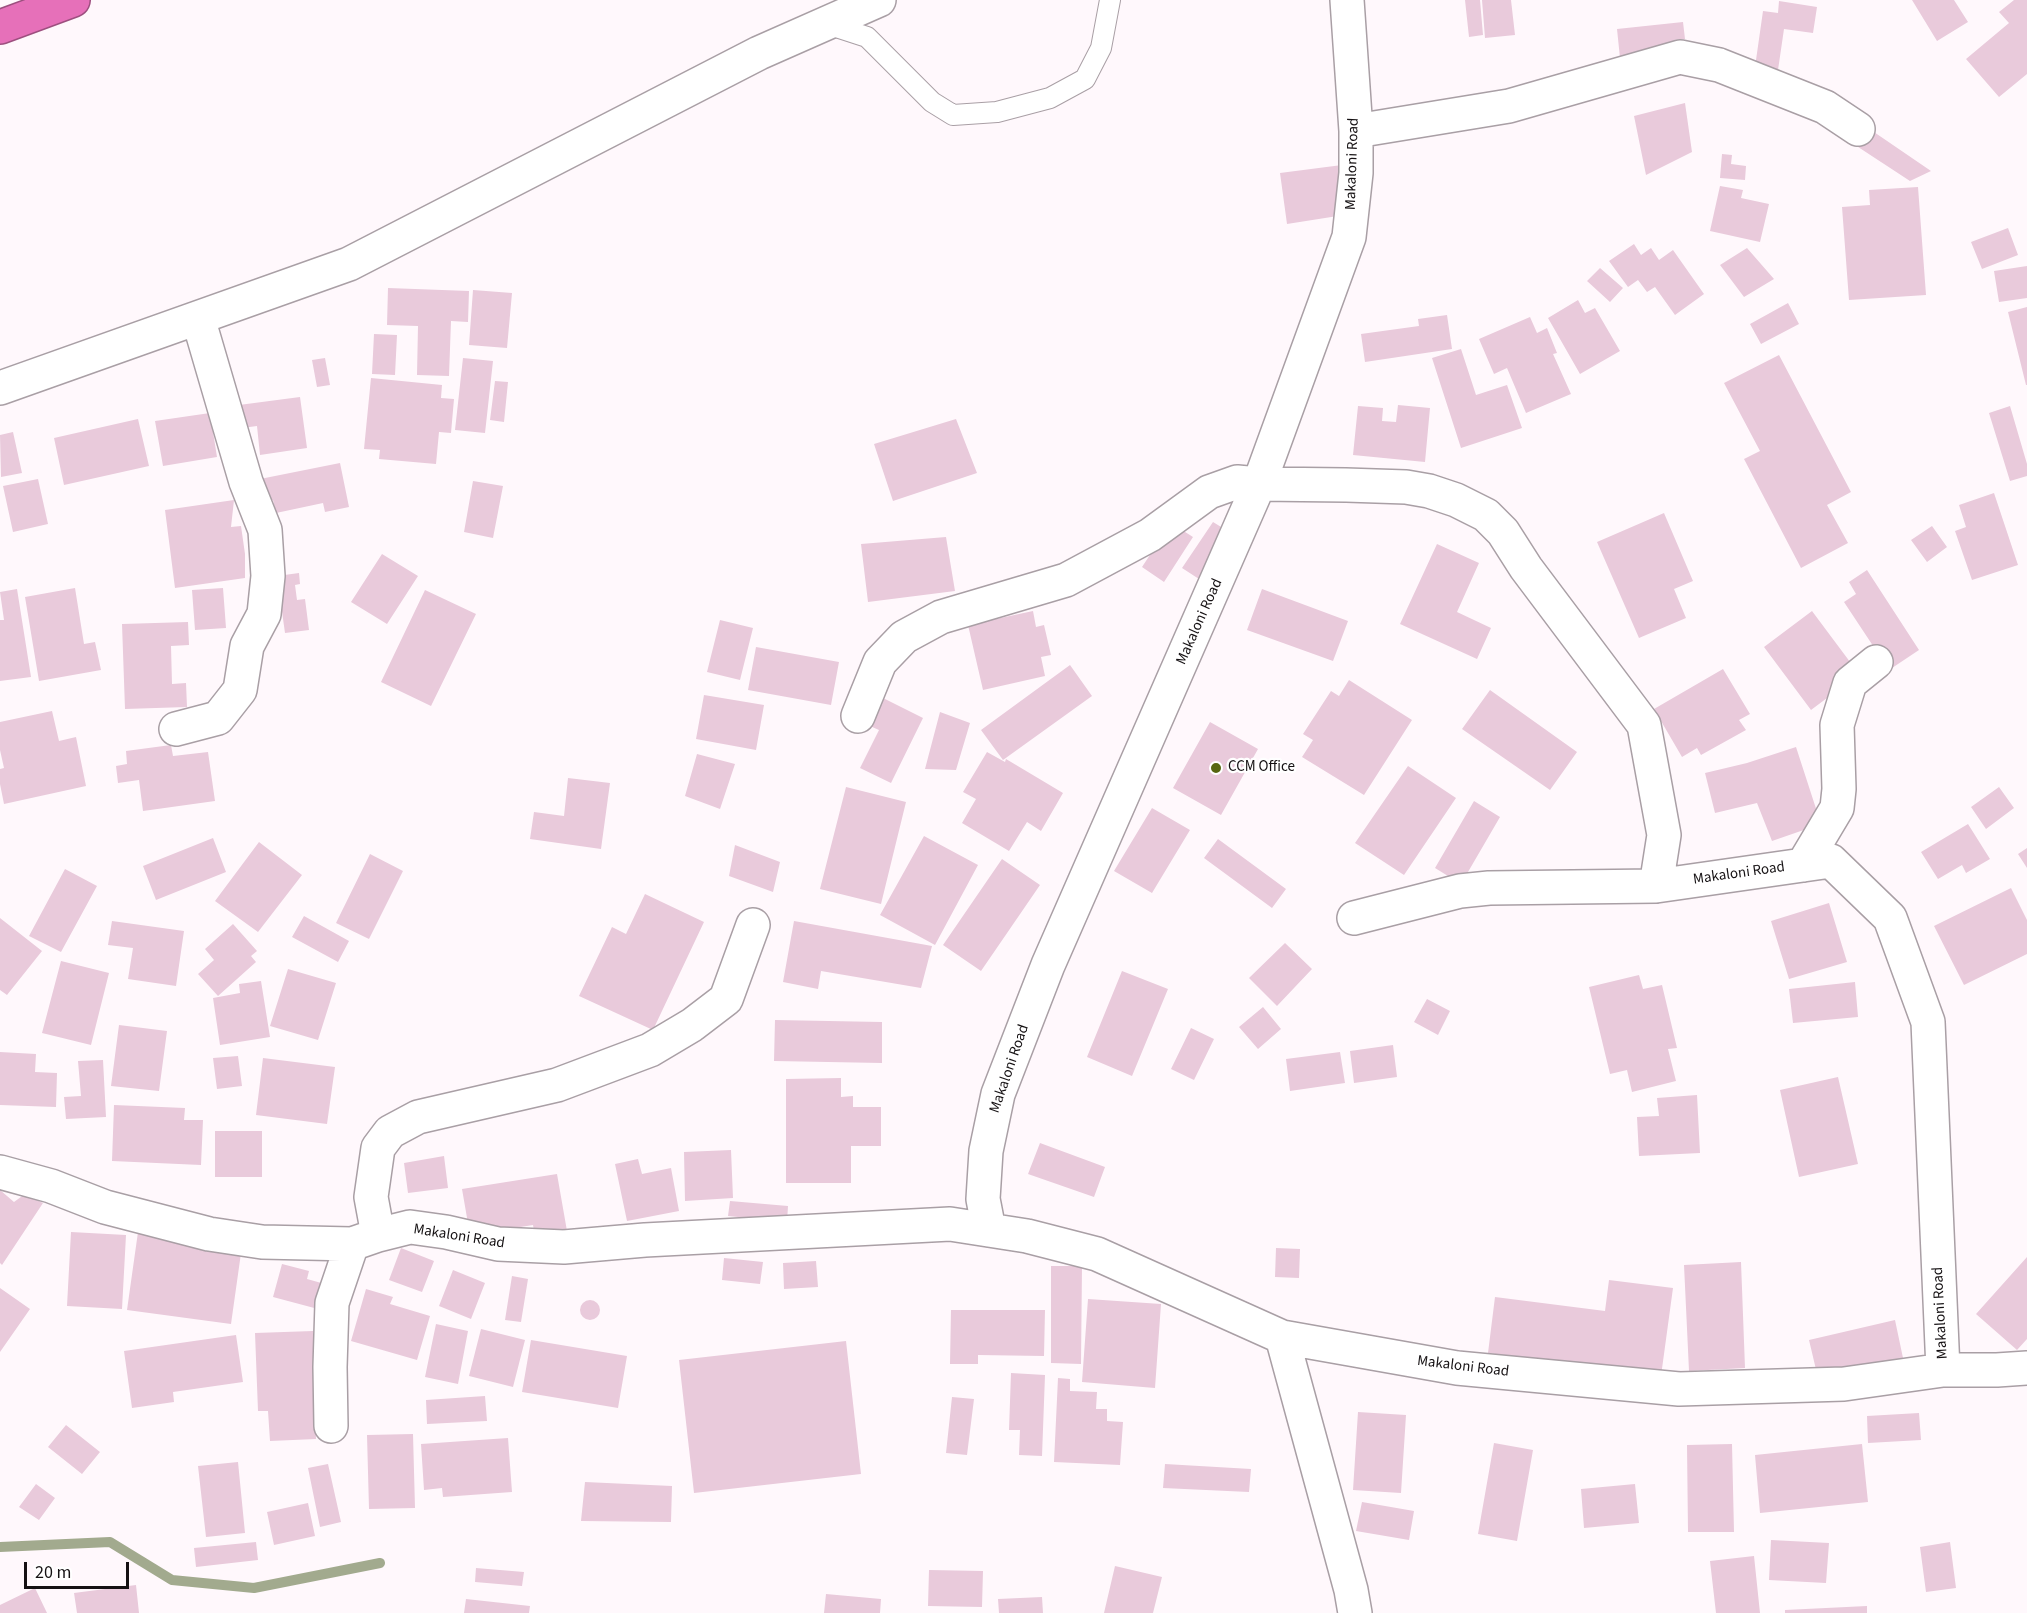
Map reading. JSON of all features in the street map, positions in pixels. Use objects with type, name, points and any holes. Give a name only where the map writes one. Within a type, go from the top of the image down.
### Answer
[{"type":"highway","points":[[0,27],[73,0]]},
{"type":"street","points":[[0,388],[349,264],[759,53],[879,0]]},
{"type":"street","name":"Makaloni Road","points":[[989,1230],[983,1199],[986,1151],[998,1095],[1048,965],[1260,484],[1349,237],[1356,173],[1356,131],[1347,0]]},
{"type":"street","points":[[1356,131],[1509,106],[1680,57],[1719,65],[1825,107],[1858,129]]},
{"type":"street","points":[[176,729],[218,718],[240,690],[247,646],[264,614],[268,576],[265,530],[246,482],[198,318]]},
{"type":"street","points":[[858,716],[880,662],[904,637],[941,617],[1066,580],[1150,535],[1209,492],[1237,482],[1346,485],[1429,491],[1486,515],[1503,532],[1526,568],[1644,724],[1664,835],[1656,886]]},
{"type":"street","points":[[1803,865],[1837,808],[1839,789],[1837,725],[1850,683],[1876,662]]},
{"type":"street","name":"Makaloni Road","points":[[0,1172],[51,1186],[105,1207],[209,1234],[262,1242],[352,1241],[410,1227],[446,1232],[498,1244],[564,1247],[645,1240],[950,1224],[1028,1236],[1097,1254],[1282,1337],[1457,1368],[1679,1389],[1844,1384],[1943,1370],[1928,1022],[1890,918],[1831,861],[1656,886],[1470,890],[1354,918]]},
{"type":"street","points":[[331,1426],[332,1303],[352,1241],[371,1197],[378,1148],[390,1131],[418,1117],[557,1085],[650,1050],[692,1025],[726,999],[753,925]]},
{"type":"street","points":[[1282,1337],[1348,1578],[1355,1613]]},
{"type":"street","points":[[1943,1370],[2027,1368]]},
{"type":"lane","points":[[824,23],[867,37],[932,102],[953,115],[997,112],[1050,98],[1084,79],[1101,48],[1110,0]]},
{"type":"building","points":[[1465,0],[1480,0],[1483,35],[1469,37]]},
{"type":"building","points":[[1482,0],[1511,0],[1515,35],[1485,38]]},
{"type":"building","points":[[1912,0],[1954,0],[1968,22],[1937,41]]},
{"type":"building","points":[[2014,0],[2027,0],[2027,74],[1999,97],[1966,59],[2009,23],[1999,12]]},
{"type":"building","points":[[1779,1],[1817,7],[1813,33],[1784,29],[1778,70],[1755,67],[1763,11],[1778,13]]},
{"type":"building","points":[[1683,22],[1685,39],[1674,40],[1676,52],[1620,58],[1617,29]]},
{"type":"building","points":[[1685,103],[1692,152],[1646,175],[1634,116]]},
{"type":"building","points":[[1871,130],[1931,171],[1910,181],[1852,143]]},
{"type":"building","points":[[1722,154],[1732,155],[1731,164],[1746,166],[1745,180],[1720,178]]},
{"type":"building","points":[[1342,165],[1344,215],[1287,224],[1280,173]]},
{"type":"building","points":[[1720,186],[1743,190],[1741,198],[1769,204],[1760,242],[1710,231]]},
{"type":"building","points":[[1918,187],[1926,295],[1849,300],[1842,207],[1870,205],[1869,190]]},
{"type":"building","points":[[2008,228],[2018,255],[1982,269],[1971,242]]},
{"type":"building","points":[[1634,244],[1641,255],[1651,248],[1659,260],[1673,250],[1704,294],[1675,315],[1655,287],[1647,292],[1638,280],[1628,287],[1609,261]]},
{"type":"building","points":[[1747,248],[1774,279],[1744,297],[1720,265]]},
{"type":"building","points":[[2027,266],[2027,298],[1999,302],[1994,271]]},
{"type":"building","points":[[1600,268],[1623,288],[1610,302],[1587,281]]},
{"type":"building","points":[[388,288],[469,291],[468,322],[451,321],[449,376],[417,375],[418,326],[387,325]]},
{"type":"building","points":[[473,290],[512,293],[507,348],[469,345]]},
{"type":"building","points":[[1578,300],[1585,313],[1595,308],[1620,351],[1580,374],[1548,318]]},
{"type":"building","points":[[1788,303],[1799,324],[1761,344],[1750,324]]},
{"type":"building","points":[[2027,307],[2027,385],[2026,385],[2008,312]]},
{"type":"building","points":[[1447,315],[1452,349],[1365,362],[1361,334],[1419,326],[1418,319]]},
{"type":"building","points":[[1530,317],[1537,333],[1547,328],[1557,353],[1553,354],[1571,394],[1526,413],[1507,368],[1494,374],[1479,339]]},
{"type":"building","points":[[374,334],[397,335],[395,375],[372,374]]},
{"type":"building","points":[[1461,349],[1476,395],[1507,385],[1522,428],[1461,448],[1432,358]]},
{"type":"building","points":[[1779,355],[1851,492],[1827,505],[1848,543],[1801,568],[1744,459],[1760,451],[1724,383]]},
{"type":"building","points":[[325,358],[330,385],[317,387],[312,360]]},
{"type":"building","points":[[463,358],[493,361],[485,433],[455,430]]},
{"type":"building","points":[[371,378],[442,385],[441,398],[454,399],[451,433],[439,432],[436,464],[379,459],[380,450],[364,449]]},
{"type":"building","points":[[495,381],[508,382],[504,422],[490,420]]},
{"type":"building","points":[[300,397],[307,448],[260,455],[257,426],[242,428],[239,405]]},
{"type":"building","points":[[1398,405],[1430,408],[1425,462],[1353,455],[1358,406],[1383,408],[1382,421],[1396,422]]},
{"type":"building","points":[[2010,406],[2027,464],[2027,476],[2010,481],[1989,413]]},
{"type":"building","points":[[210,413],[217,457],[163,466],[155,421]]},
{"type":"building","points":[[138,419],[149,466],[64,485],[54,438]]},
{"type":"building","points":[[956,419],[977,473],[893,501],[874,444]]},
{"type":"building","points":[[13,432],[22,473],[1,477],[0,435]]},
{"type":"building","points":[[340,463],[349,507],[325,512],[323,503],[276,513],[273,500],[265,502],[260,479]]},
{"type":"building","points":[[38,479],[48,524],[13,532],[3,486]]},
{"type":"building","points":[[473,481],[503,486],[493,538],[464,532]]},
{"type":"building","points":[[1994,493],[2018,565],[1972,580],[1955,531],[1966,527],[1959,505]]},
{"type":"building","points":[[234,500],[231,527],[241,526],[245,554],[245,578],[175,588],[165,510]]},
{"type":"building","points":[[1664,513],[1693,581],[1674,589],[1686,618],[1639,638],[1597,542]]},
{"type":"building","points":[[1213,522],[1226,530],[1199,579],[1182,568]]},
{"type":"building","points":[[1171,523],[1193,537],[1164,582],[1142,567]]},
{"type":"building","points":[[1932,526],[1947,547],[1927,562],[1911,540]]},
{"type":"building","points":[[946,537],[955,591],[868,602],[861,544]]},
{"type":"building","points":[[1437,544],[1479,563],[1457,612],[1491,628],[1477,659],[1400,624]]},
{"type":"building","points":[[382,554],[418,576],[387,624],[351,602]]},
{"type":"building","points":[[1867,570],[1919,650],[1889,670],[1844,602],[1856,594],[1849,582]]},
{"type":"building","points":[[299,573],[300,584],[295,585],[297,600],[305,599],[309,630],[285,633],[277,576]]},
{"type":"building","points":[[75,588],[84,644],[95,642],[101,670],[39,681],[25,597]]},
{"type":"building","points":[[223,588],[226,628],[195,630],[192,590]]},
{"type":"building","points":[[17,589],[31,677],[0,681],[0,620],[4,620],[0,592]]},
{"type":"building","points":[[1262,589],[1348,621],[1333,661],[1247,630]]},
{"type":"building","points":[[425,590],[476,614],[431,706],[381,682]]},
{"type":"building","points":[[1033,611],[1036,627],[1044,625],[1051,655],[1041,657],[1045,676],[983,690],[968,625]]},
{"type":"building","points":[[1812,611],[1859,674],[1811,710],[1764,647]]},
{"type":"building","points":[[720,620],[753,628],[740,680],[707,672]]},
{"type":"building","points":[[188,622],[189,645],[171,646],[172,684],[186,683],[187,707],[125,709],[122,624]]},
{"type":"building","points":[[756,647],[839,662],[831,705],[748,690]]},
{"type":"building","points":[[1070,665],[1092,696],[1003,760],[981,730]]},
{"type":"building","points":[[1723,669],[1750,714],[1739,720],[1746,730],[1701,755],[1697,748],[1682,757],[1654,709]]},
{"type":"building","points":[[1349,680],[1412,720],[1364,795],[1302,757],[1313,740],[1303,734],[1331,691],[1339,696]]},
{"type":"building","points":[[1490,690],[1577,752],[1550,790],[1462,729]]},
{"type":"building","points":[[704,695],[764,705],[756,750],[696,739]]},
{"type":"building","points":[[877,695],[923,718],[891,783],[860,768],[879,730],[863,723]]},
{"type":"building","points":[[52,711],[59,741],[76,737],[86,786],[4,804],[0,784],[0,769],[4,768],[0,750],[0,722]]},
{"type":"building","points":[[940,712],[970,723],[956,770],[925,769]]},
{"type":"building","name":"CCM Office","points":[[1210,722],[1258,749],[1221,815],[1173,788]]},
{"type":"building","points":[[171,745],[173,756],[208,752],[215,801],[143,811],[139,780],[118,783],[116,766],[127,764],[126,751]]},
{"type":"building","points":[[1796,747],[1821,824],[1772,841],[1757,803],[1715,813],[1705,773],[1747,763]]},
{"type":"building","points":[[987,752],[1005,762],[1006,759],[1063,793],[1041,831],[1027,822],[1009,851],[962,823],[976,799],[963,792]]},
{"type":"building","points":[[697,754],[735,764],[720,809],[685,796]]},
{"type":"building","points":[[1408,766],[1456,798],[1404,875],[1355,843]]},
{"type":"building","points":[[568,778],[610,783],[601,849],[530,839],[534,812],[564,816]]},
{"type":"building","points":[[846,787],[906,802],[881,904],[820,889]]},
{"type":"building","points":[[1999,787],[2014,808],[1986,829],[1971,807]]},
{"type":"building","points":[[1474,801],[1500,817],[1461,884],[1435,868]]},
{"type":"building","points":[[1152,808],[1190,830],[1152,893],[1114,871]]},
{"type":"building","points":[[1968,824],[1990,859],[1966,873],[1962,865],[1938,879],[1921,852]]},
{"type":"building","points":[[924,836],[978,865],[935,945],[880,915]]},
{"type":"building","points":[[213,838],[226,872],[156,900],[143,866]]},
{"type":"building","points":[[1218,839],[1286,889],[1272,908],[1204,858]]},
{"type":"building","points":[[259,842],[302,875],[258,932],[215,901]]},
{"type":"building","points":[[735,845],[780,862],[773,892],[729,876]]},
{"type":"building","points":[[2027,848],[2027,868],[2018,854]]},
{"type":"building","points":[[370,854],[403,871],[369,939],[336,923]]},
{"type":"building","points":[[1002,859],[1040,885],[981,971],[943,945]]},
{"type":"building","points":[[65,869],[97,886],[61,952],[29,936]]},
{"type":"building","points":[[2011,888],[2027,920],[2027,954],[1964,985],[1934,926]]},
{"type":"building","points":[[645,894],[704,922],[653,1030],[579,996],[612,927],[626,934]]},
{"type":"building","points":[[1829,903],[1847,962],[1789,979],[1771,921]]},
{"type":"building","points":[[304,916],[349,941],[338,962],[292,937]]},
{"type":"building","points":[[0,918],[42,951],[7,995],[0,990]]},
{"type":"building","points":[[112,921],[184,931],[176,986],[128,979],[133,948],[108,945]]},
{"type":"building","points":[[794,921],[932,946],[921,988],[821,971],[818,989],[783,982]]},
{"type":"building","points":[[233,924],[257,951],[251,956],[256,962],[218,996],[198,974],[214,960],[205,949]]},
{"type":"building","points":[[1285,943],[1312,969],[1277,1006],[1249,978]]},
{"type":"building","points":[[61,961],[109,973],[91,1045],[42,1033]]},
{"type":"building","points":[[288,969],[336,983],[318,1040],[270,1026]]},
{"type":"building","points":[[1122,971],[1168,989],[1132,1076],[1087,1057]]},
{"type":"building","points":[[1639,975],[1643,989],[1662,985],[1677,1048],[1668,1049],[1676,1081],[1632,1092],[1627,1070],[1610,1074],[1589,987]]},
{"type":"building","points":[[261,981],[270,1037],[220,1045],[213,998],[240,993],[239,984]]},
{"type":"building","points":[[1855,982],[1858,1017],[1793,1023],[1789,989]]},
{"type":"building","points":[[1427,999],[1450,1011],[1438,1035],[1414,1022]]},
{"type":"building","points":[[1263,1007],[1281,1029],[1258,1049],[1239,1027]]},
{"type":"building","points":[[775,1020],[882,1022],[882,1063],[774,1061]]},
{"type":"building","points":[[119,1025],[167,1031],[159,1091],[111,1086]]},
{"type":"building","points":[[1191,1028],[1214,1039],[1194,1080],[1171,1069]]},
{"type":"building","points":[[1393,1045],[1397,1077],[1354,1083],[1350,1051]]},
{"type":"building","points":[[0,1052],[36,1054],[35,1072],[57,1073],[56,1107],[0,1105]]},
{"type":"building","points":[[1340,1052],[1345,1083],[1290,1091],[1286,1059]]},
{"type":"building","points":[[238,1056],[242,1086],[217,1089],[213,1058]]},
{"type":"building","points":[[263,1058],[335,1067],[327,1124],[256,1115]]},
{"type":"building","points":[[103,1060],[106,1117],[66,1119],[64,1097],[81,1096],[78,1061]]},
{"type":"building","points":[[1838,1077],[1858,1164],[1799,1177],[1780,1090]]},
{"type":"building","points":[[841,1078],[841,1097],[853,1096],[853,1107],[881,1107],[881,1146],[851,1146],[851,1183],[786,1183],[786,1079]]},
{"type":"building","points":[[1697,1095],[1700,1153],[1639,1156],[1637,1117],[1659,1116],[1657,1098]]},
{"type":"building","points":[[114,1105],[185,1108],[184,1120],[203,1120],[201,1165],[112,1161]]},
{"type":"building","points":[[215,1131],[262,1131],[262,1177],[215,1177]]},
{"type":"building","points":[[1040,1143],[1105,1167],[1094,1197],[1028,1174]]},
{"type":"building","points":[[731,1150],[733,1198],[685,1201],[684,1152]]},
{"type":"building","points":[[444,1156],[448,1188],[408,1193],[404,1163]]},
{"type":"building","points":[[638,1159],[642,1174],[671,1168],[679,1211],[627,1221],[615,1164]]},
{"type":"building","points":[[557,1174],[567,1231],[535,1237],[533,1225],[470,1235],[462,1189]]},
{"type":"building","points":[[0,1190],[14,1202],[25,1194],[43,1203],[2,1265],[0,1263]]},
{"type":"building","points":[[730,1201],[788,1206],[787,1222],[728,1216]]},
{"type":"building","points":[[71,1232],[126,1235],[122,1309],[67,1306]]},
{"type":"building","points":[[138,1232],[242,1246],[231,1324],[127,1310]]},
{"type":"building","points":[[401,1248],[434,1261],[422,1292],[389,1280]]},
{"type":"building","points":[[1276,1248],[1300,1249],[1299,1278],[1275,1277]]},
{"type":"building","points":[[2027,1257],[2027,1339],[2017,1350],[1976,1314]]},
{"type":"building","points":[[724,1258],[763,1262],[760,1284],[722,1280]]},
{"type":"building","points":[[816,1261],[818,1287],[784,1289],[783,1263]]},
{"type":"building","points":[[1741,1262],[1745,1368],[1689,1371],[1684,1265]]},
{"type":"building","points":[[282,1264],[309,1271],[307,1279],[325,1284],[318,1309],[273,1297]]},
{"type":"building","points":[[1051,1266],[1082,1266],[1081,1364],[1051,1363]]},
{"type":"building","points":[[453,1270],[485,1283],[471,1319],[439,1306]]},
{"type":"building","points":[[512,1276],[528,1279],[521,1322],[505,1320]]},
{"type":"building","points":[[1609,1280],[1673,1288],[1661,1376],[1488,1353],[1495,1297],[1605,1311]]},
{"type":"building","points":[[0,1288],[30,1309],[0,1352]]},
{"type":"building","points":[[366,1289],[393,1297],[390,1304],[430,1316],[417,1360],[351,1341]]},
{"type":"building","points":[[1088,1299],[1161,1304],[1155,1388],[1082,1382]]},
{"type":"building","points":[[590,1300],[597,1303],[600,1310],[597,1317],[590,1320],[583,1317],[580,1310],[583,1303]]},
{"type":"building","points":[[951,1310],[1045,1310],[1044,1356],[978,1355],[978,1364],[950,1364]]},
{"type":"building","points":[[1895,1320],[1903,1358],[1818,1378],[1809,1340]]},
{"type":"building","points":[[436,1324],[468,1331],[458,1384],[425,1377]]},
{"type":"building","points":[[481,1329],[525,1340],[513,1387],[469,1376]]},
{"type":"building","points":[[313,1331],[316,1439],[270,1441],[268,1411],[258,1411],[255,1333]]},
{"type":"building","points":[[236,1335],[243,1382],[173,1392],[174,1402],[132,1408],[124,1351]]},
{"type":"building","points":[[531,1340],[627,1356],[618,1408],[522,1392]]},
{"type":"building","points":[[846,1341],[861,1474],[694,1493],[679,1360]]},
{"type":"building","points":[[1011,1373],[1045,1375],[1042,1456],[1019,1455],[1020,1430],[1009,1430]]},
{"type":"building","points":[[1058,1378],[1070,1379],[1070,1391],[1097,1392],[1096,1409],[1107,1409],[1107,1421],[1123,1422],[1120,1465],[1054,1462]]},
{"type":"building","points":[[485,1396],[487,1421],[427,1424],[426,1400]]},
{"type":"building","points":[[952,1397],[974,1399],[967,1455],[946,1453]]},
{"type":"building","points":[[1358,1412],[1406,1415],[1401,1493],[1353,1490]]},
{"type":"building","points":[[1919,1413],[1921,1440],[1868,1443],[1867,1416]]},
{"type":"building","points":[[66,1425],[100,1452],[82,1474],[48,1447]]},
{"type":"building","points":[[413,1434],[415,1508],[369,1509],[367,1435]]},
{"type":"building","points":[[508,1438],[512,1492],[443,1497],[442,1488],[424,1490],[421,1444]]},
{"type":"building","points":[[1494,1443],[1533,1450],[1517,1541],[1478,1534]]},
{"type":"building","points":[[1732,1444],[1734,1532],[1688,1532],[1687,1445]]},
{"type":"building","points":[[1862,1444],[1868,1502],[1760,1513],[1755,1455]]},
{"type":"building","points":[[238,1462],[245,1533],[206,1537],[198,1466]]},
{"type":"building","points":[[328,1464],[341,1522],[320,1527],[308,1468]]},
{"type":"building","points":[[1165,1464],[1251,1469],[1249,1492],[1163,1488]]},
{"type":"building","points":[[585,1482],[672,1486],[671,1522],[581,1521]]},
{"type":"building","points":[[36,1484],[55,1498],[39,1520],[19,1507]]},
{"type":"building","points":[[1635,1484],[1639,1523],[1584,1528],[1581,1489]]},
{"type":"building","points":[[1362,1502],[1414,1511],[1409,1540],[1356,1531]]},
{"type":"building","points":[[308,1503],[315,1536],[274,1545],[267,1512]]},
{"type":"building","points":[[1771,1540],[1829,1543],[1826,1583],[1769,1580]]},
{"type":"building","points":[[256,1542],[258,1560],[196,1567],[194,1548]]},
{"type":"building","points":[[1950,1542],[1956,1588],[1926,1592],[1920,1547]]},
{"type":"building","points":[[1754,1556],[1760,1613],[1716,1613],[1710,1561]]},
{"type":"building","points":[[1115,1566],[1162,1577],[1153,1613],[1104,1613]]},
{"type":"building","points":[[476,1568],[524,1572],[522,1586],[475,1582]]},
{"type":"building","points":[[929,1570],[983,1571],[982,1607],[928,1606]]},
{"type":"building","points":[[136,1585],[139,1613],[77,1613],[74,1593]]},
{"type":"building","points":[[35,1588],[47,1613],[0,1613],[0,1605]]},
{"type":"building","points":[[826,1594],[881,1599],[880,1613],[824,1613]]},
{"type":"building","points":[[1042,1597],[1043,1613],[999,1613],[998,1599]]},
{"type":"building","points":[[466,1599],[530,1606],[529,1613],[464,1613]]},
{"type":"building","points":[[1867,1606],[1867,1613],[1785,1613],[1785,1610]]},
{"type":"waterway","points":[[0,1547],[110,1542],[172,1580],[254,1588],[380,1563]]},
{"type":"place","name":"CCM Office","points":[[1216,768]]}]
